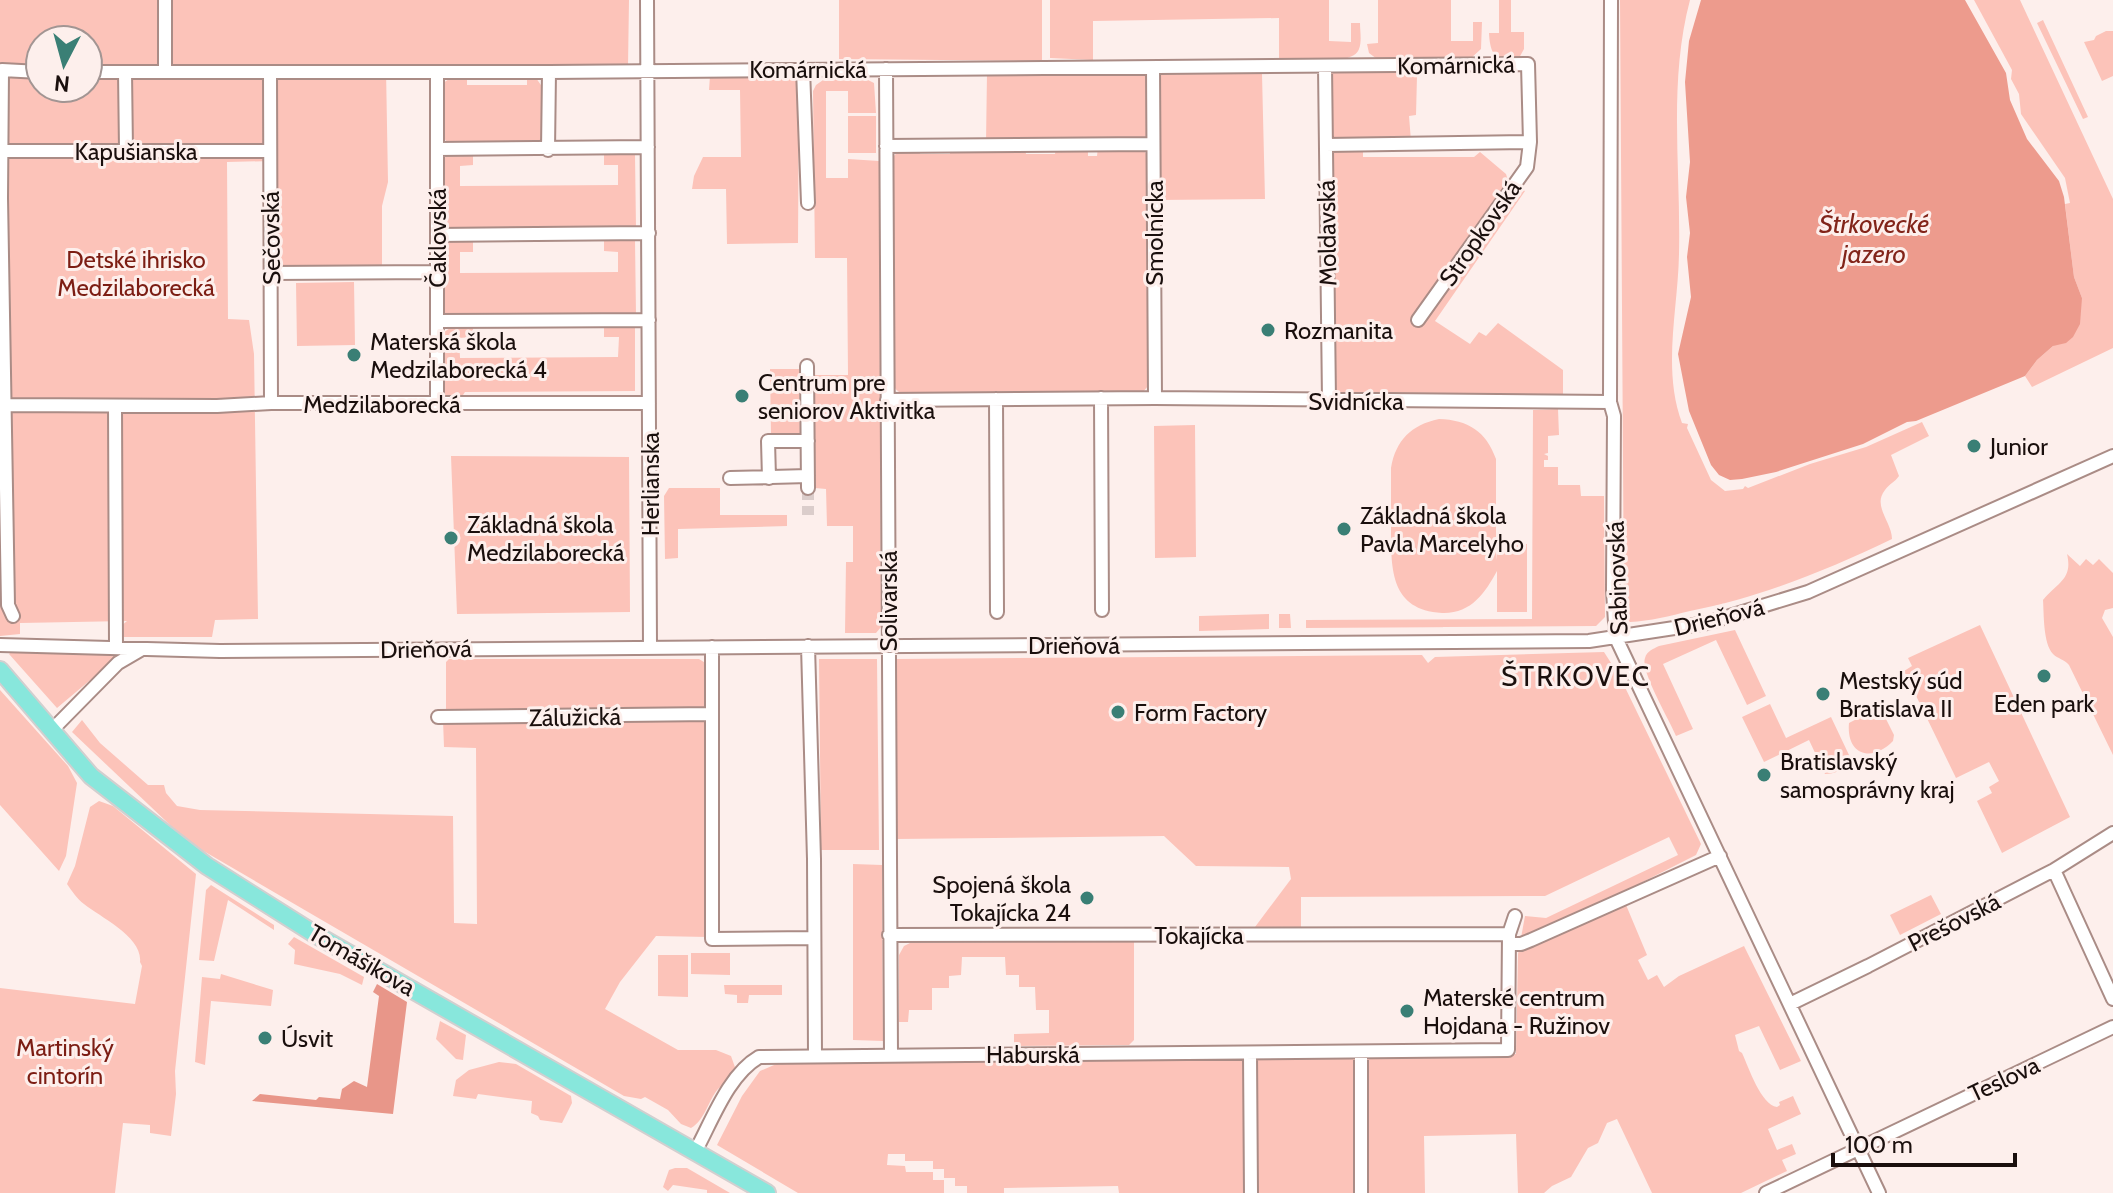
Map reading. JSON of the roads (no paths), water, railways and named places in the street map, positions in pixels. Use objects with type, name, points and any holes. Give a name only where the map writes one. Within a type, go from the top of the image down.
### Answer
[{"type":"main road","name":"Tomášikova","points":[[0,670],[91,776],[207,866],[313,933],[767,1193]]},
{"type":"street","points":[[165,0],[165,72]]},
{"type":"street","name":"Herlianska","points":[[647,0],[650,647]]},
{"type":"street","name":"Sabinovská","points":[[1611,0],[1610,402],[1614,416],[1613,591],[1616,638],[1879,1193]]},
{"type":"street","name":"Komárnická","points":[[104,72],[549,72],[1528,64]]},
{"type":"street","name":"Stropkovská","points":[[1418,320],[1527,167],[1530,142],[1528,64]]},
{"type":"street","name":"Moldavská","points":[[1325,66],[1329,400]]},
{"type":"street","name":"Smolnícka","points":[[1153,68],[1155,398]]},
{"type":"street","points":[[803,69],[808,203]]},
{"type":"street","name":"Solivarská","points":[[886,69],[891,1055]]},
{"type":"street","points":[[13,616],[8,605],[2,406],[2,70],[24,71]]},
{"type":"street","points":[[125,72],[126,150]]},
{"type":"street","name":"Čaklovská","points":[[437,72],[437,405]]},
{"type":"street","points":[[548,150],[549,72]]},
{"type":"street","name":"Sečovská","points":[[270,73],[271,403]]},
{"type":"street","name":"Stropkovská","points":[[1326,145],[1530,142]]},
{"type":"street","points":[[886,146],[1153,144]]},
{"type":"street","points":[[437,149],[648,147]]},
{"type":"street","name":"Kapušianska","points":[[2,151],[270,151]]},
{"type":"street","points":[[437,235],[649,233]]},
{"type":"street","points":[[271,273],[437,272]]},
{"type":"street","points":[[437,321],[649,320]]},
{"type":"street","points":[[730,478],[808,482],[807,366]]},
{"type":"street","name":"Svidnícka","points":[[887,396],[1610,402]]},
{"type":"street","points":[[1101,398],[1102,610]]},
{"type":"street","points":[[996,399],[997,612]]},
{"type":"street","name":"Medzilaborecká","points":[[2,406],[649,403]]},
{"type":"street","points":[[115,406],[116,647]]},
{"type":"street","points":[[769,478],[768,441],[808,441]]},
{"type":"street","name":"Drieňová","points":[[0,645],[142,649],[712,647],[1517,642],[1616,638],[1707,623],[1808,592],[2113,456]]},
{"type":"street","points":[[808,646],[815,1056]]},
{"type":"street","points":[[712,647],[712,939],[814,938]]},
{"type":"street","points":[[52,730],[118,663],[142,649]]},
{"type":"street","name":"Zálužická","points":[[438,717],[712,714]]},
{"type":"street","name":"Prešovská","points":[[1790,1004],[2054,870],[2113,833]]},
{"type":"street","name":"Tokajícka","points":[[889,935],[1509,939],[1521,944],[1720,856]]},
{"type":"street","points":[[2054,870],[2113,999]]},
{"type":"street","name":"Haburská","points":[[695,1152],[732,1086],[750,1062],[759,1057],[1508,1050],[1509,939],[1515,916]]},
{"type":"street","name":"Teslova","points":[[1766,1193],[2113,1027]]},
{"type":"street","points":[[1361,1053],[1361,1193]]},
{"type":"street","points":[[1250,1054],[1251,1193]]},
{"type":"water","name":"Štrkovecké jazero","points":[[1701,0],[1965,0],[2006,73],[2010,100],[2027,139],[2059,181],[2064,197],[2074,277],[2082,298],[2080,324],[2073,337],[2066,343],[2053,346],[2025,376],[1907,422],[1863,444],[1776,472],[1730,480],[1719,475],[1711,465],[1689,411],[1678,354],[1691,297],[1687,257],[1690,233],[1686,197],[1690,162],[1685,82],[1689,41]]},
{"type":"tunnel","points":[[808,488],[808,515]]},
{"type":"place","name":"Rozmanita","points":[[1268,330]]},
{"type":"place","name":"Materská škola Medzilaborecká 4","points":[[354,355]]},
{"type":"place","name":"Centrum pre seniorov Aktivitka","points":[[742,396]]},
{"type":"place","name":"Junior","points":[[1974,446]]},
{"type":"place","name":"Základná škola Pavla Marcelyho","points":[[1344,529]]},
{"type":"place","name":"Základná škola Medzilaborecká","points":[[451,538]]},
{"type":"place","name":"Eden park","points":[[2044,676]]},
{"type":"place","name":"Mestský súd Bratislava II","points":[[1823,694]]},
{"type":"place","name":"Form Factory","points":[[1118,712]]},
{"type":"place","name":"Bratislavský samosprávny kraj","points":[[1764,775]]},
{"type":"place","name":"Spojená škola Tokajícka 24","points":[[1087,898]]},
{"type":"place","name":"Materské centrum Hojdana - Ružinov","points":[[1407,1011]]},
{"type":"place","name":"Úsvit","points":[[265,1038]]},
{"type":"district","name":"ŠTRKOVEC","points":[[1576,676]]},
{"type":"park label","name":"Detské ihrisko Medzilaborecká","points":[[136,273]]},
{"type":"park label","name":"Martinský cintorín","points":[[65,1061]]}]
